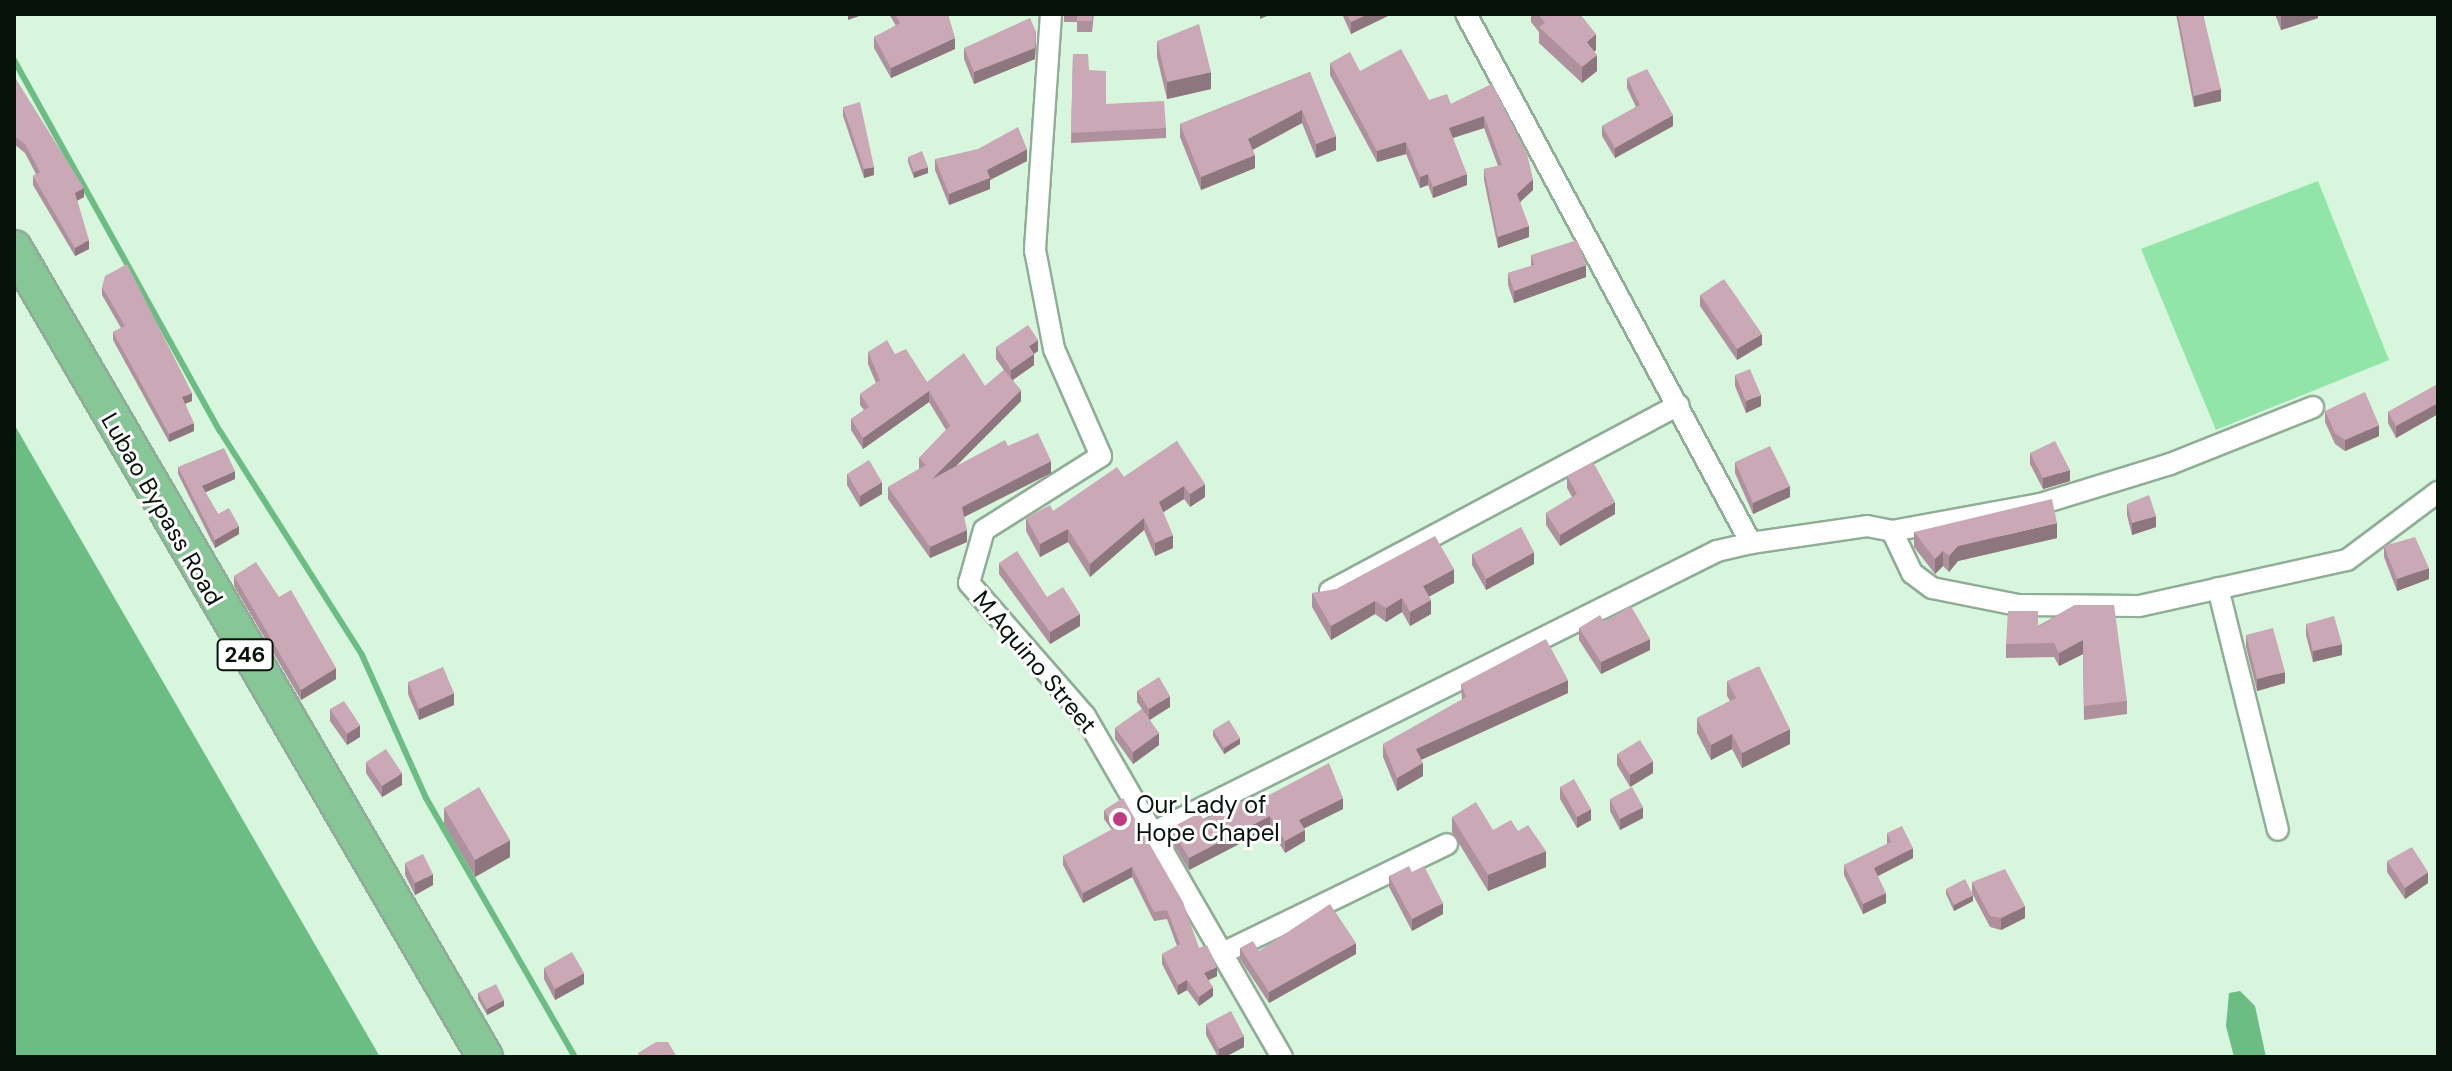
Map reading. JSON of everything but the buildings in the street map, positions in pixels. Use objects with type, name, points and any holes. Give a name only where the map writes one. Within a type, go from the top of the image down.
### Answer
[{"type":"highway","name":"Lubao Bypass Road","points":[[14,248],[485,1057]]},
{"type":"street","name":"M.Aquino Street","points":[[1051,14],[1035,250],[1054,349],[1101,456],[984,530],[969,583],[1085,716],[1156,831],[1282,1057]]},
{"type":"street","points":[[1466,14],[1751,543]]},
{"type":"street","points":[[1330,591],[1679,405]]},
{"type":"street","points":[[1156,831],[1717,551],[1867,526],[1892,531],[2040,504],[2170,464],[2313,407]]},
{"type":"street","points":[[1892,531],[1919,583],[2018,605],[2139,606],[2347,560],[2438,492]]},
{"type":"street","points":[[2218,588],[2278,830]]},
{"type":"street","points":[[1223,953],[1447,844]]},
{"type":"shaded area","points":[[2318,181],[2389,360],[2216,430],[2141,249]]},
{"type":"shaded area","points":[[14,424],[380,1057],[14,1057]]},
{"type":"shaded area","points":[[2240,991],[2255,1006],[2266,1057],[2234,1057],[2226,1026],[2229,993]]},
{"type":"waterway","points":[[14,60],[220,431],[362,655],[426,798],[575,1057]]},
{"type":"place","name":"Our Lady of Hope Chapel","points":[[1120,819]]}]
